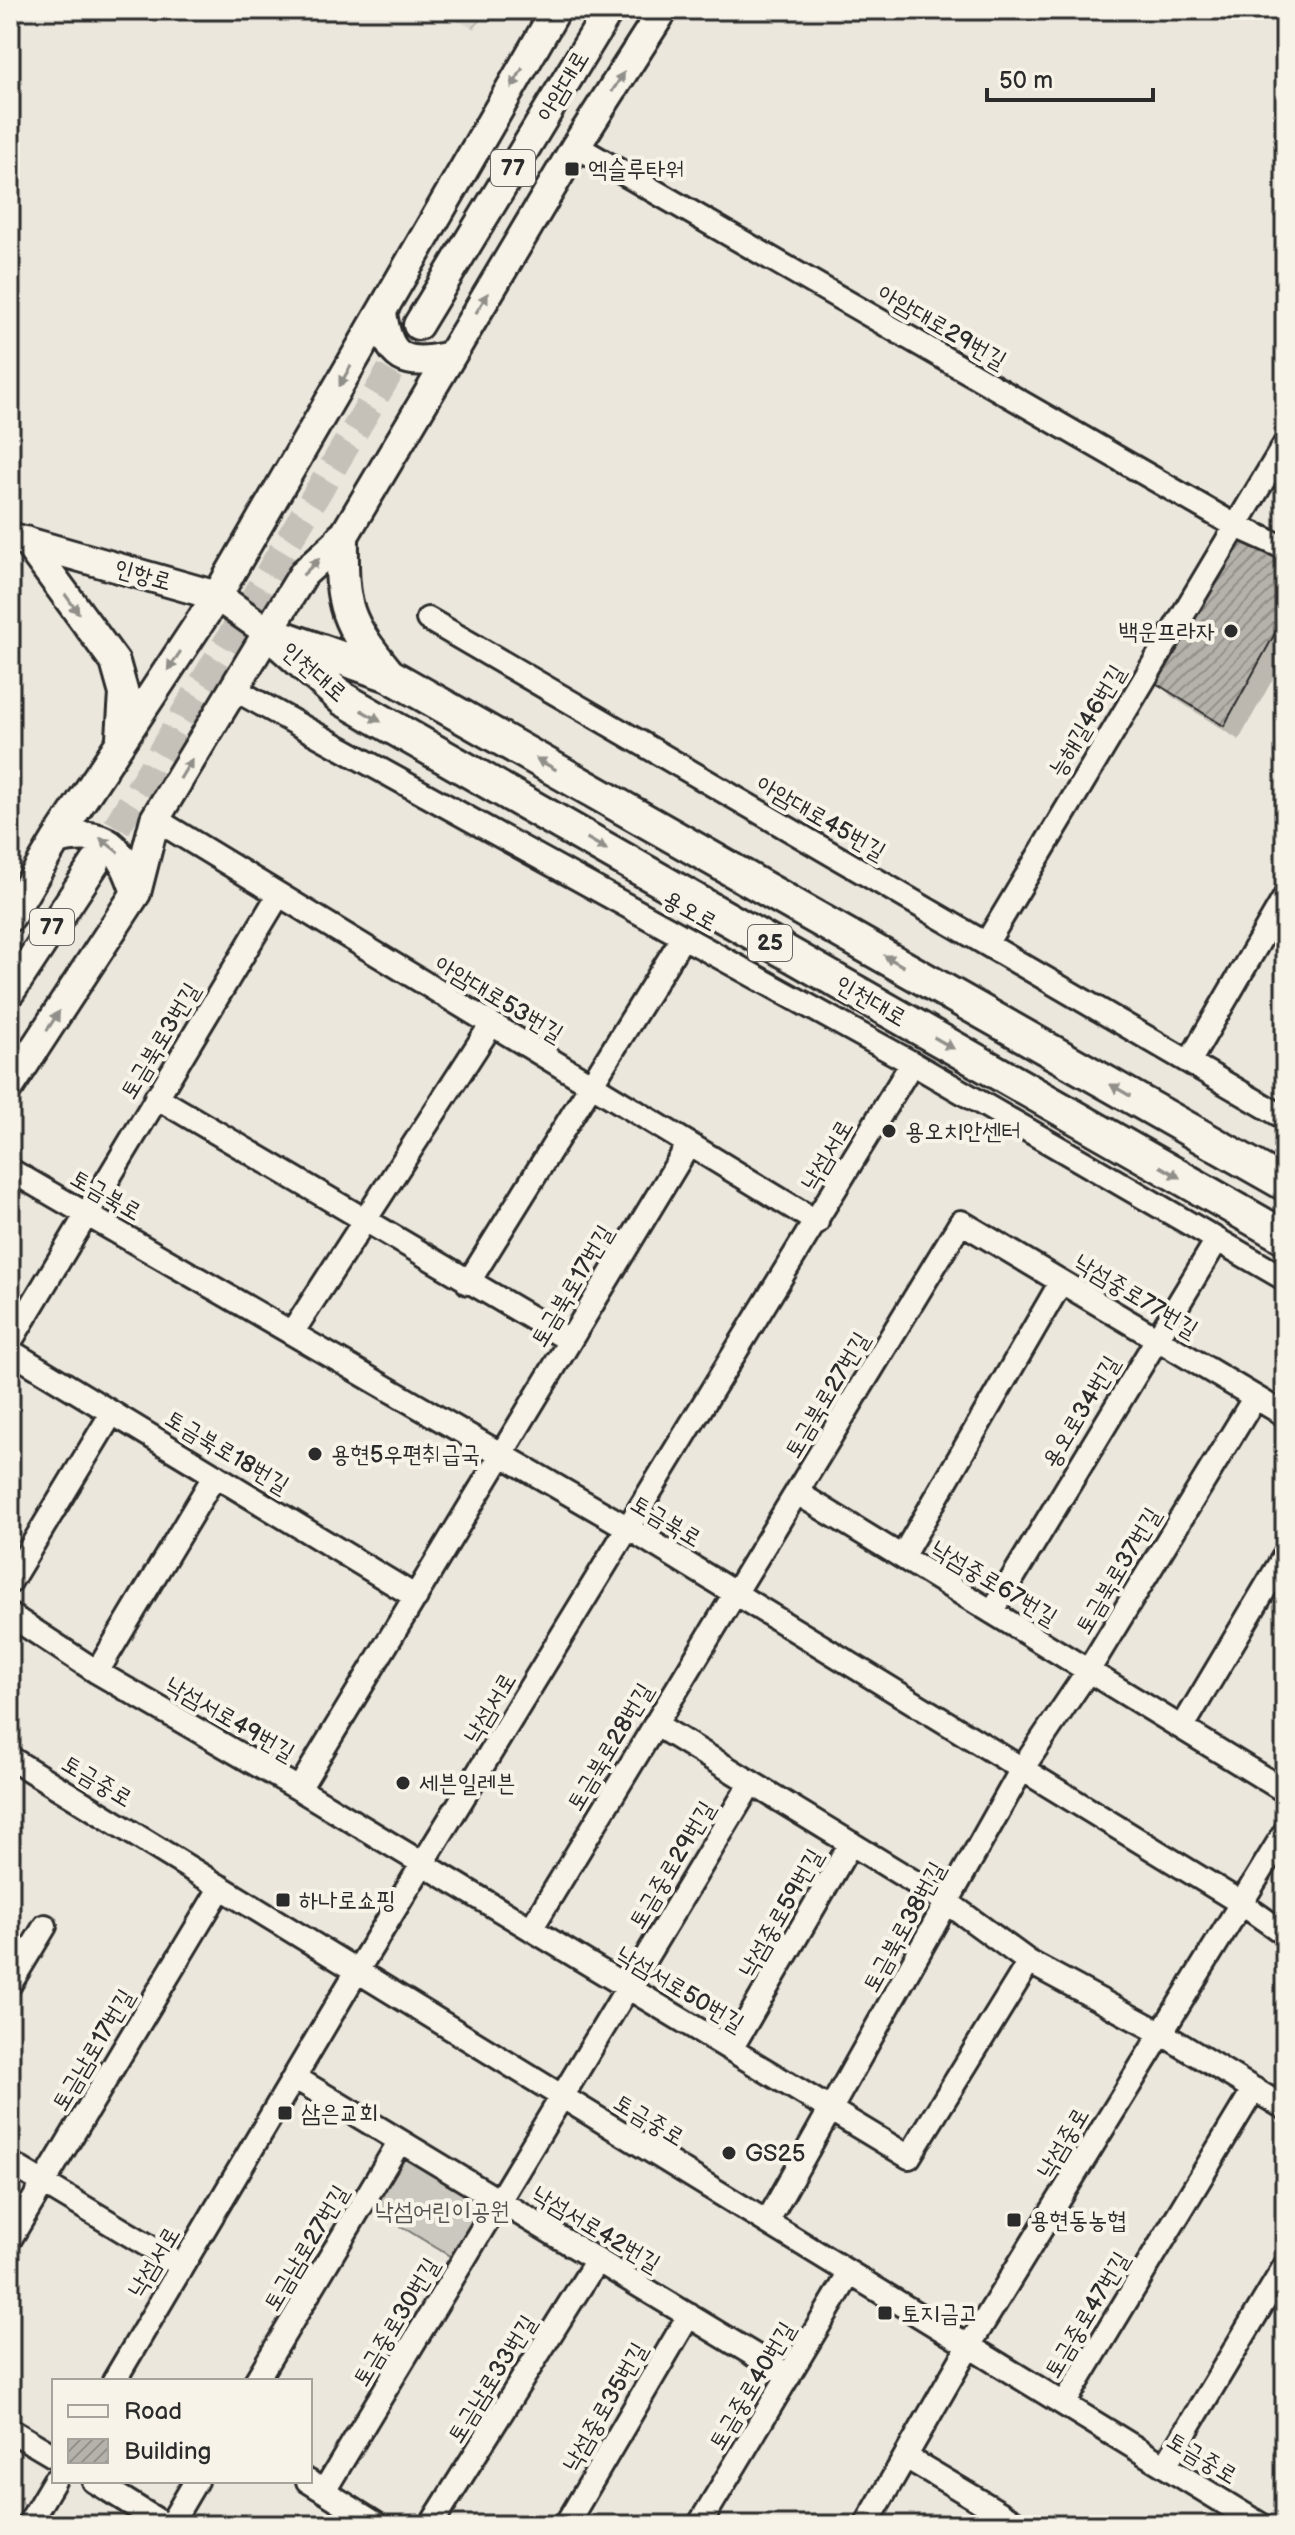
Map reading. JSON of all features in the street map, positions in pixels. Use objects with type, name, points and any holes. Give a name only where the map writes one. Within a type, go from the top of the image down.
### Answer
[{"type":"highway","points":[[342,539],[341,583],[346,615],[359,639],[389,675]]},
{"type":"highway","name":"인천대로","points":[[268,632],[389,675],[1285,1184]]},
{"type":"highway","name":"인천대로","points":[[268,632],[343,699],[1285,1237]]},
{"type":"main road","points":[[10,917],[56,840],[217,596],[556,10]]},
{"type":"main road","name":"아암대로","points":[[418,325],[609,10]]},
{"type":"main road","points":[[10,1086],[136,893],[155,819],[268,632],[304,573],[342,539],[576,146],[663,10]]},
{"type":"main road","points":[[382,312],[385,336],[391,349],[409,361],[425,363],[450,356]]},
{"type":"main road","points":[[18,539],[115,662],[124,694],[120,741]]},
{"type":"main road","name":"인항로","points":[[18,539],[217,596],[268,632]]},
{"type":"main road","points":[[56,840],[80,835],[100,837],[115,848],[127,864],[136,893]]},
{"type":"main road","name":"77","points":[[10,992],[95,863]]},
{"type":"street","name":"아암대로29번길","points":[[576,146],[1234,525],[1285,548]]},
{"type":"street","name":"능해길46번길","points":[[986,944],[1285,444]]},
{"type":"street","name":"아암대로45번길","points":[[428,619],[1189,1062],[1283,1113]]},
{"type":"street","name":"용오로","points":[[234,689],[912,1063],[1285,1279]]},
{"type":"street","name":"아암대로53번길","points":[[155,819],[817,1222]]},
{"type":"street","name":"토금북로3번길","points":[[10,1342],[278,896]]},
{"type":"street","points":[[1189,1062],[1285,897]]},
{"type":"street","points":[[468,1283],[683,937]]},
{"type":"street","points":[[292,1333],[491,1025]]},
{"type":"street","name":"낙섬서로","points":[[115,2379],[357,1971],[425,1865],[912,1063]]},
{"type":"street","points":[[156,1097],[569,1340]]},
{"type":"street","name":"토금북로17번길","points":[[500,1454],[689,1144]]},
{"type":"street","name":"토금북로","points":[[10,1170],[630,1529],[1241,1903],[1285,1934]]},
{"type":"street","name":"낙섬중로77번길","points":[[961,1222],[1285,1415]]},
{"type":"street","name":"토금북로27번길","points":[[734,1593],[799,1494],[961,1222]]},
{"type":"street","name":"용오로34번길","points":[[992,1612],[1217,1240]]},
{"type":"street","name":"낙섬중로67번길","points":[[902,1557],[1061,1282]]},
{"type":"street","name":"토금북로18번길","points":[[10,1351],[416,1597]]},
{"type":"street","name":"토금북로37번길","points":[[1022,1769],[1088,1671],[1255,1397]]},
{"type":"street","points":[[10,1582],[112,1413]]},
{"type":"street","points":[[299,1789],[500,1454]]},
{"type":"street","points":[[97,1672],[215,1475]]},
{"type":"street","name":"낙섬중로67번길","points":[[799,1494],[1285,1791]]},
{"type":"street","points":[[1182,1728],[1285,1555]]},
{"type":"street","name":"토금북로28번길","points":[[531,1929],[734,1593]]},
{"type":"street","name":"낙섬서로49번길","points":[[10,1615],[97,1672],[425,1865]]},
{"type":"street","name":"낙섬중로59번길","points":[[655,1724],[947,1902],[1029,1962],[1161,2033],[1285,2108]]},
{"type":"street","name":"토금중로","points":[[10,1758],[1165,2466],[1233,2518],[1261,2525]]},
{"type":"street","name":"토금북로38번길","points":[[767,2222],[1022,1769]]},
{"type":"street","name":"토금중로29번길","points":[[562,2097],[751,1783]]},
{"type":"street","name":"낙섬중로","points":[[866,2525],[969,2346],[1285,1832]]},
{"type":"street","name":"낙섬중로59번길","points":[[731,2049],[851,1843]]},
{"type":"street","name":"낙섬서로50번길","points":[[425,1865],[909,2157],[1029,1962]]},
{"type":"street","name":"토금남로17번길","points":[[10,2239],[221,1887]]},
{"type":"street","points":[[10,1984],[45,1926]]},
{"type":"street","name":"낙섬서로42번길","points":[[294,2077],[789,2376]]},
{"type":"street","name":"토금중로47번길","points":[[1064,2404],[1254,2089]]},
{"type":"street","name":"토금중로30번길","points":[[316,2486],[562,2097]]},
{"type":"street","name":"토금남로27번길","points":[[257,2379],[400,2141]]},
{"type":"street","points":[[10,2163],[182,2266]]},
{"type":"street","name":"토금남로33번길","points":[[431,2525],[597,2260]]},
{"type":"street","points":[[1165,2466],[1285,2266]]},
{"type":"street","name":"토금중로40번길","points":[[699,2525],[850,2273]]},
{"type":"street","name":"낙섬중로35번길","points":[[566,2525],[689,2315]]},
{"type":"street","points":[[10,2430],[52,2455]]},
{"type":"street","points":[[906,2457],[1020,2525]]},
{"type":"street","points":[[28,2525],[53,2483]]},
{"type":"street","points":[[97,2483],[168,2525],[195,2483]]},
{"type":"street","points":[[316,2486],[378,2525]]},
{"type":"shaded area","points":[[435,10],[487,10],[475,29]]},
{"type":"green space","name":"낙섬어린이공원","points":[[401,2147],[494,2202],[458,2261],[368,2206]]},
{"type":"building","name":"백운프라자","points":[[1246,533],[1285,558],[1285,634],[1278,628],[1224,726],[1154,682]]},
{"type":"tunnel","points":[[95,863],[418,325]]},
{"type":"place","name":"엑슬루타워","points":[[572,169]]},
{"type":"place","name":"백운프라자","points":[[1231,631]]},
{"type":"place","name":"용오치안센터","points":[[889,1131]]},
{"type":"place","name":"용현5우편취급국","points":[[315,1454]]},
{"type":"place","name":"세븐일레븐","points":[[403,1783]]},
{"type":"place","name":"하나로쇼핑","points":[[283,1900]]},
{"type":"place","name":"삼은교회","points":[[285,2113]]},
{"type":"place","name":"GS25","points":[[729,2153]]},
{"type":"place","name":"용현동농협","points":[[1014,2220]]},
{"type":"place","name":"토지금고","points":[[885,2313]]}]
